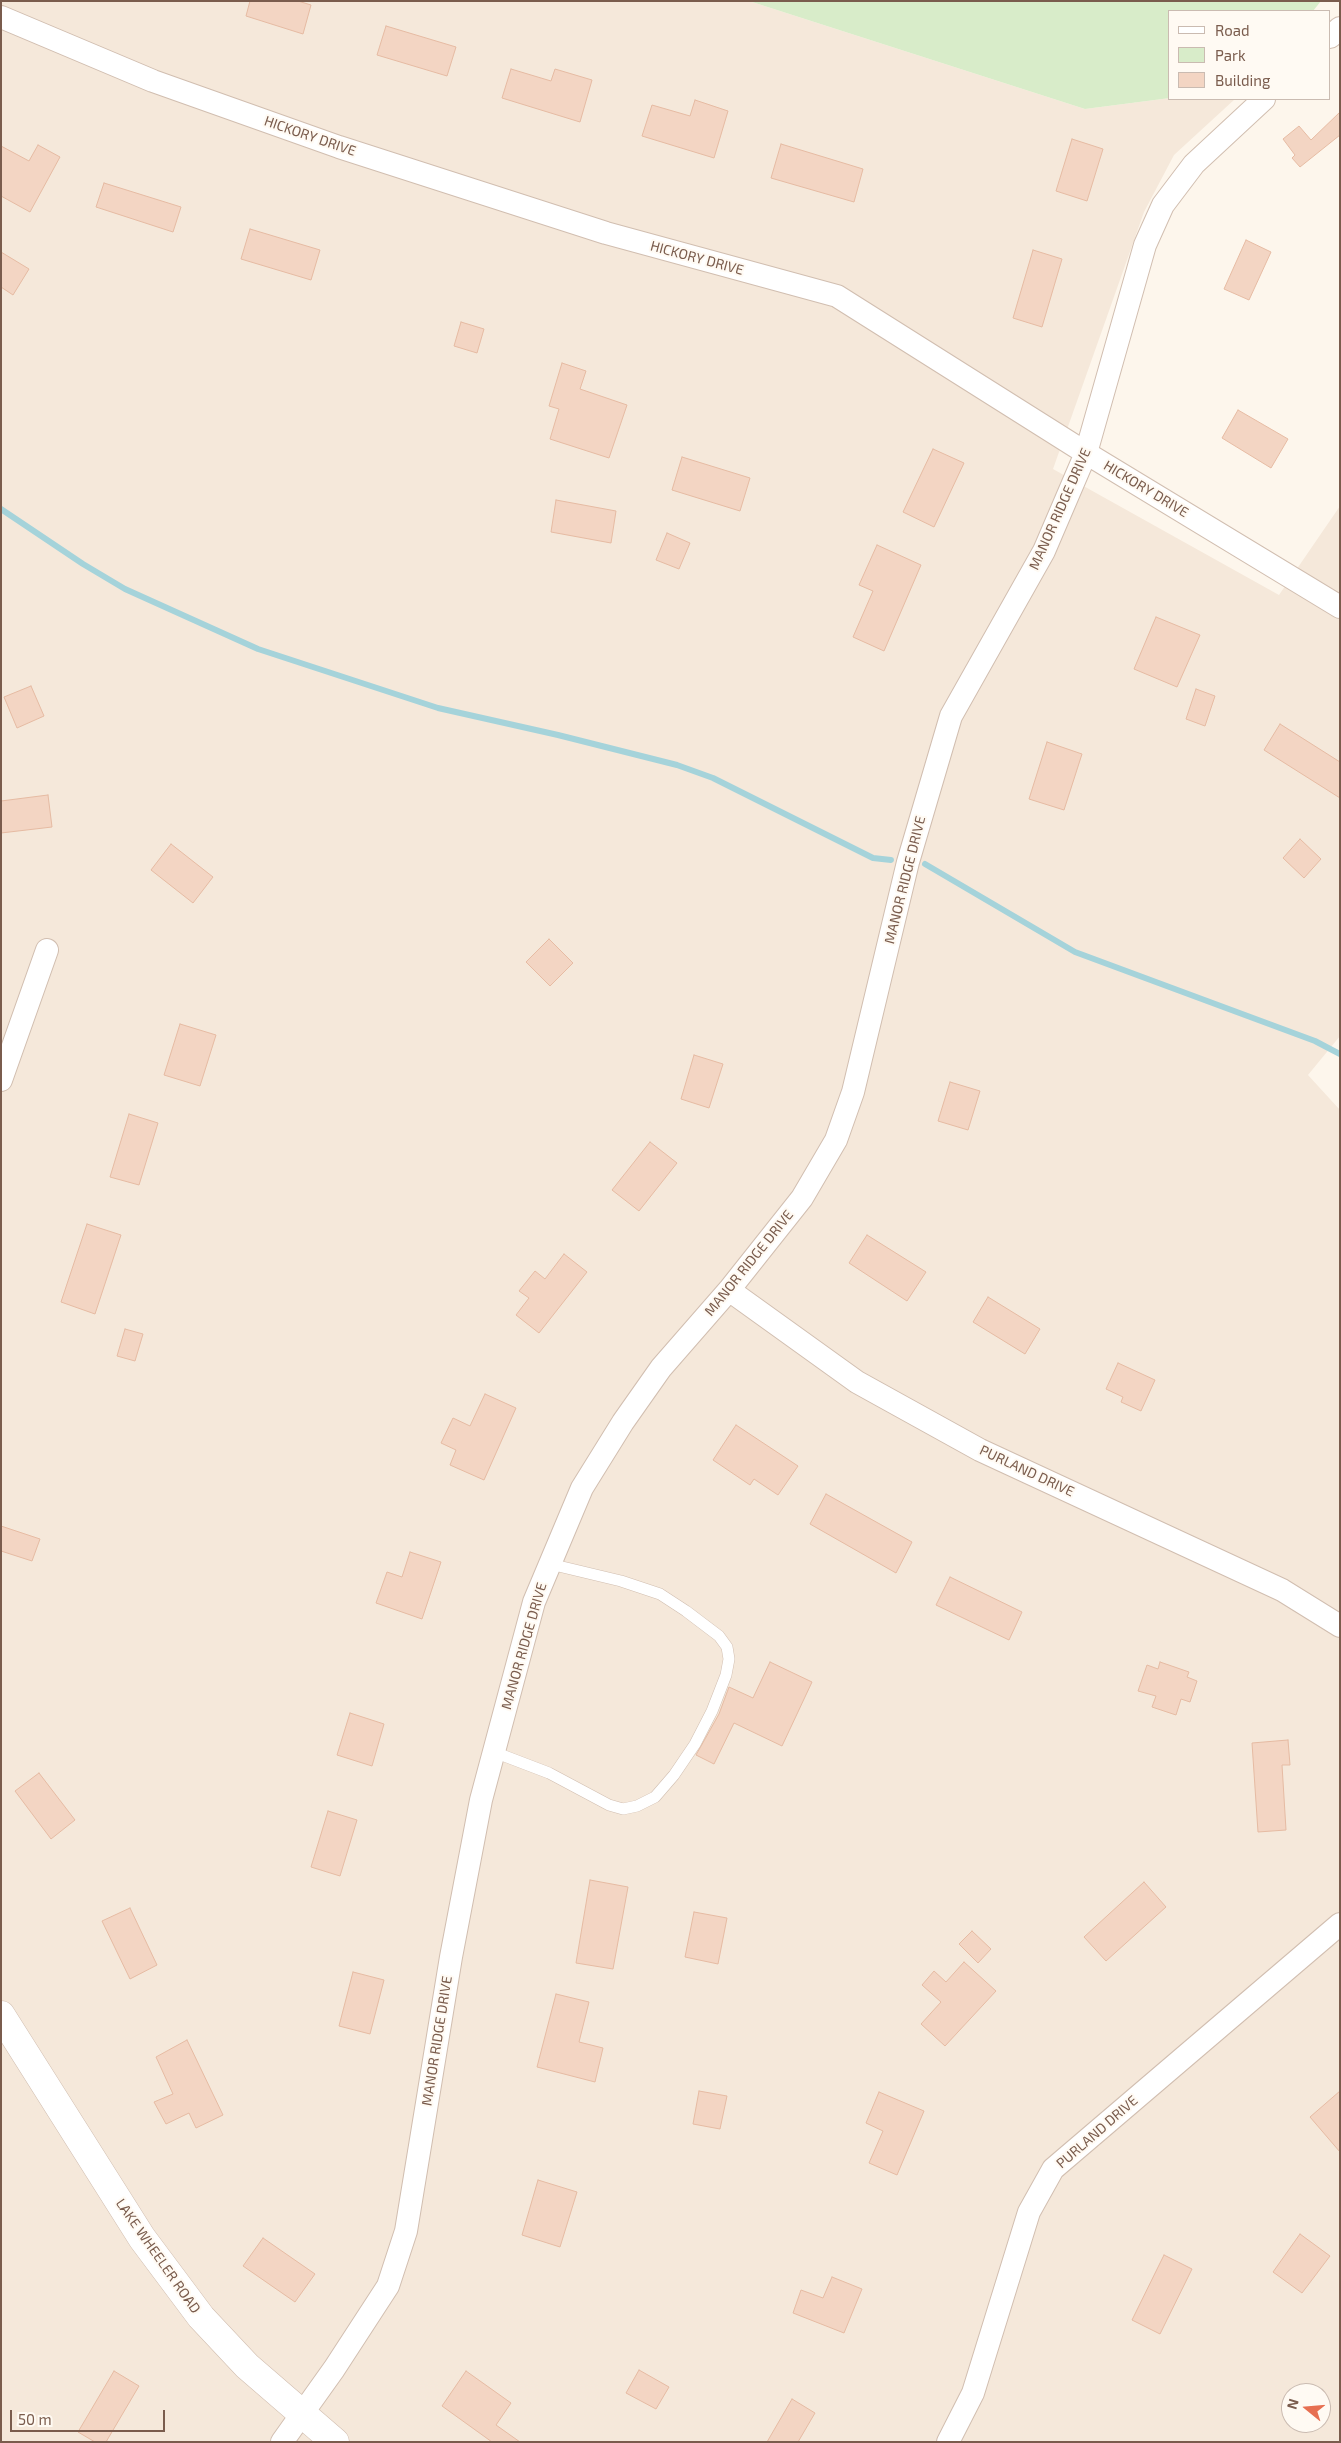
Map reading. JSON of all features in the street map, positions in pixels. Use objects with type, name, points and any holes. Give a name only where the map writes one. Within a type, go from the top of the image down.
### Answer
[{"type":"street","name":"HICKORY DRIVE","points":[[1,17],[153,81],[339,146],[606,233],[837,296],[1086,453],[1340,607]]},
{"type":"street","name":"MANOR RIDGE DRIVE","points":[[282,2442],[388,2286],[406,2231],[451,1957],[481,1800],[534,1602],[582,1488],[623,1422],[661,1368],[729,1290],[802,1198],[836,1140],[853,1092],[908,862],[951,716],[1044,551],[1086,453],[1145,245],[1163,206],[1194,164],[1263,100]]},
{"type":"street","points":[[1,1080],[47,950]]},
{"type":"street","name":"PURLAND DRIVE","points":[[729,1290],[857,1382],[980,1450],[1282,1590],[1340,1626]]},
{"type":"street","name":"PURLAND DRIVE","points":[[948,2442],[973,2393],[1029,2212],[1053,2169],[1340,1924]]},
{"type":"street","name":"LAKE WHEELER ROAD","points":[[1,2015],[148,2246],[201,2317],[247,2366],[335,2442]]},
{"type":"lane","points":[[494,1752],[548,1773],[608,1806],[623,1809],[637,1806],[655,1797],[684,1760],[712,1711],[726,1675],[729,1659],[727,1647],[719,1636],[686,1610],[660,1594],[621,1581],[550,1564]]},
{"type":"shaded area","points":[[1,1],[749,1],[1085,109],[1168,98],[1168,100],[1234,100],[1174,155],[1144,212],[1053,469],[1279,595],[1340,506],[1340,1036],[1308,1075],[1340,1110],[1340,2442],[1,2442]]},
{"type":"green space","points":[[749,1],[1321,1],[1314,10],[1168,10],[1168,98],[1085,109]]},
{"type":"building","points":[[250,1],[298,1],[311,5],[303,34],[246,16]]},
{"type":"building","points":[[386,26],[456,47],[447,76],[377,55]]},
{"type":"building","points":[[511,69],[551,81],[555,69],[592,80],[580,122],[502,98]]},
{"type":"building","points":[[695,100],[728,111],[714,158],[642,136],[652,105],[690,116]]},
{"type":"building","points":[[1340,112],[1340,135],[1300,167],[1292,158],[1295,155],[1283,139],[1299,126],[1311,140]]},
{"type":"building","points":[[1072,139],[1103,149],[1087,201],[1056,191]]},
{"type":"building","points":[[781,144],[863,169],[854,202],[771,178]]},
{"type":"building","points":[[38,145],[60,157],[30,212],[1,196],[1,146],[29,161]]},
{"type":"building","points":[[104,183],[181,207],[173,232],[96,207]]},
{"type":"building","points":[[250,229],[320,250],[311,280],[241,259]]},
{"type":"building","points":[[1246,240],[1271,252],[1249,300],[1224,289]]},
{"type":"building","points":[[1033,250],[1062,259],[1042,327],[1013,318]]},
{"type":"building","points":[[1,252],[29,269],[13,295],[1,287]]},
{"type":"building","points":[[461,322],[484,329],[477,353],[454,346]]},
{"type":"building","points":[[562,363],[586,371],[580,389],[627,405],[609,458],[550,439],[559,409],[549,406]]},
{"type":"building","points":[[1238,410],[1288,439],[1271,468],[1222,438]]},
{"type":"building","points":[[933,449],[964,463],[934,527],[903,512]]},
{"type":"building","points":[[682,457],[750,478],[740,511],[672,490]]},
{"type":"building","points":[[556,500],[616,511],[611,543],[551,532]]},
{"type":"building","points":[[667,533],[690,543],[679,569],[656,560]]},
{"type":"building","points":[[877,545],[921,565],[884,651],[853,637],[873,591],[859,585]]},
{"type":"building","points":[[1156,617],[1200,635],[1177,687],[1134,669]]},
{"type":"building","points":[[31,686],[44,716],[17,728],[4,697]]},
{"type":"building","points":[[1196,689],[1215,696],[1205,726],[1186,719]]},
{"type":"building","points":[[1280,724],[1340,762],[1340,798],[1264,750]]},
{"type":"building","points":[[1047,742],[1082,754],[1064,810],[1029,799]]},
{"type":"building","points":[[48,795],[52,827],[1,833],[1,801]]},
{"type":"building","points":[[1300,839],[1321,859],[1304,878],[1283,858]]},
{"type":"building","points":[[171,844],[213,877],[193,903],[151,870]]},
{"type":"building","points":[[549,939],[573,963],[550,986],[526,962]]},
{"type":"building","points":[[180,1024],[216,1035],[200,1086],[164,1075]]},
{"type":"building","points":[[694,1055],[723,1064],[709,1108],[681,1099]]},
{"type":"building","points":[[950,1082],[980,1091],[968,1130],[938,1121]]},
{"type":"building","points":[[129,1114],[158,1123],[139,1185],[110,1177]]},
{"type":"building","points":[[650,1142],[677,1163],[639,1211],[612,1190]]},
{"type":"building","points":[[87,1224],[121,1235],[95,1314],[61,1302]]},
{"type":"building","points":[[867,1235],[926,1272],[907,1301],[849,1263]]},
{"type":"building","points":[[564,1254],[587,1272],[539,1333],[516,1315],[529,1298],[519,1291],[535,1271],[545,1279]]},
{"type":"building","points":[[988,1297],[1040,1329],[1025,1354],[973,1322]]},
{"type":"building","points":[[125,1329],[143,1334],[135,1361],[117,1356]]},
{"type":"building","points":[[1118,1363],[1155,1380],[1141,1411],[1121,1402],[1123,1397],[1106,1389]]},
{"type":"building","points":[[485,1394],[516,1408],[484,1480],[450,1465],[456,1450],[441,1443],[453,1418],[470,1426]]},
{"type":"building","points":[[736,1425],[798,1466],[778,1495],[754,1479],[750,1485],[713,1460]]},
{"type":"building","points":[[826,1494],[912,1542],[896,1573],[810,1524]]},
{"type":"building","points":[[1,1526],[40,1539],[32,1561],[1,1551]]},
{"type":"building","points":[[410,1552],[441,1562],[422,1619],[376,1603],[387,1572],[402,1577]]},
{"type":"building","points":[[950,1577],[1022,1612],[1009,1640],[936,1605]]},
{"type":"building","points":[[770,1662],[812,1682],[782,1746],[734,1723],[714,1764],[696,1755],[719,1714],[729,1687],[753,1698]]},
{"type":"building","points":[[1160,1662],[1189,1672],[1187,1677],[1197,1681],[1190,1702],[1181,1699],[1176,1715],[1152,1707],[1156,1696],[1138,1691],[1147,1665],[1158,1669]]},
{"type":"building","points":[[350,1713],[384,1724],[372,1766],[337,1755]]},
{"type":"building","points":[[1288,1740],[1290,1765],[1282,1765],[1286,1830],[1258,1832],[1252,1743]]},
{"type":"building","points":[[39,1773],[75,1820],[51,1839],[15,1791]]},
{"type":"building","points":[[328,1811],[357,1820],[340,1876],[311,1867]]},
{"type":"building","points":[[590,1880],[628,1887],[613,1969],[576,1963]]},
{"type":"building","points":[[1144,1882],[1166,1907],[1106,1961],[1084,1937]]},
{"type":"building","points":[[130,1908],[157,1965],[130,1979],[102,1921]]},
{"type":"building","points":[[694,1912],[727,1918],[718,1964],[685,1957]]},
{"type":"building","points":[[972,1931],[991,1949],[978,1963],[959,1944]]},
{"type":"building","points":[[964,1962],[996,1991],[945,2046],[921,2024],[941,2002],[922,1985],[934,1971],[946,1982]]},
{"type":"building","points":[[353,1972],[384,1980],[370,2034],[339,2026]]},
{"type":"building","points":[[556,1994],[589,2002],[579,2042],[603,2048],[595,2082],[537,2067]]},
{"type":"building","points":[[187,2040],[223,2115],[196,2128],[189,2113],[166,2124],[154,2102],[173,2094],[156,2057]]},
{"type":"building","points":[[699,2091],[727,2096],[720,2129],[693,2124]]},
{"type":"building","points":[[1340,2091],[1340,2152],[1310,2117]]},
{"type":"building","points":[[879,2092],[924,2111],[897,2175],[869,2163],[883,2131],[866,2123]]},
{"type":"building","points":[[538,2180],[577,2192],[560,2247],[522,2235]]},
{"type":"building","points":[[1300,2234],[1330,2256],[1302,2293],[1273,2272]]},
{"type":"building","points":[[263,2238],[315,2274],[295,2302],[243,2266]]},
{"type":"building","points":[[1164,2255],[1192,2269],[1160,2334],[1132,2320]]},
{"type":"building","points":[[832,2277],[862,2289],[844,2333],[793,2313],[801,2290],[823,2298]]},
{"type":"building","points":[[639,2370],[669,2387],[656,2409],[626,2393]]},
{"type":"building","points":[[114,2371],[139,2386],[106,2442],[95,2442],[78,2432]]},
{"type":"building","points":[[466,2371],[511,2403],[496,2425],[520,2442],[492,2442],[442,2406]]},
{"type":"building","points":[[792,2399],[815,2413],[798,2442],[767,2442]]},
{"type":"waterway","points":[[1,509],[83,564],[125,589],[258,649],[438,708],[558,735],[677,765],[713,778],[873,858],[891,860]]},
{"type":"waterway","points":[[925,864],[1075,952],[1315,1041],[1340,1054]]}]
